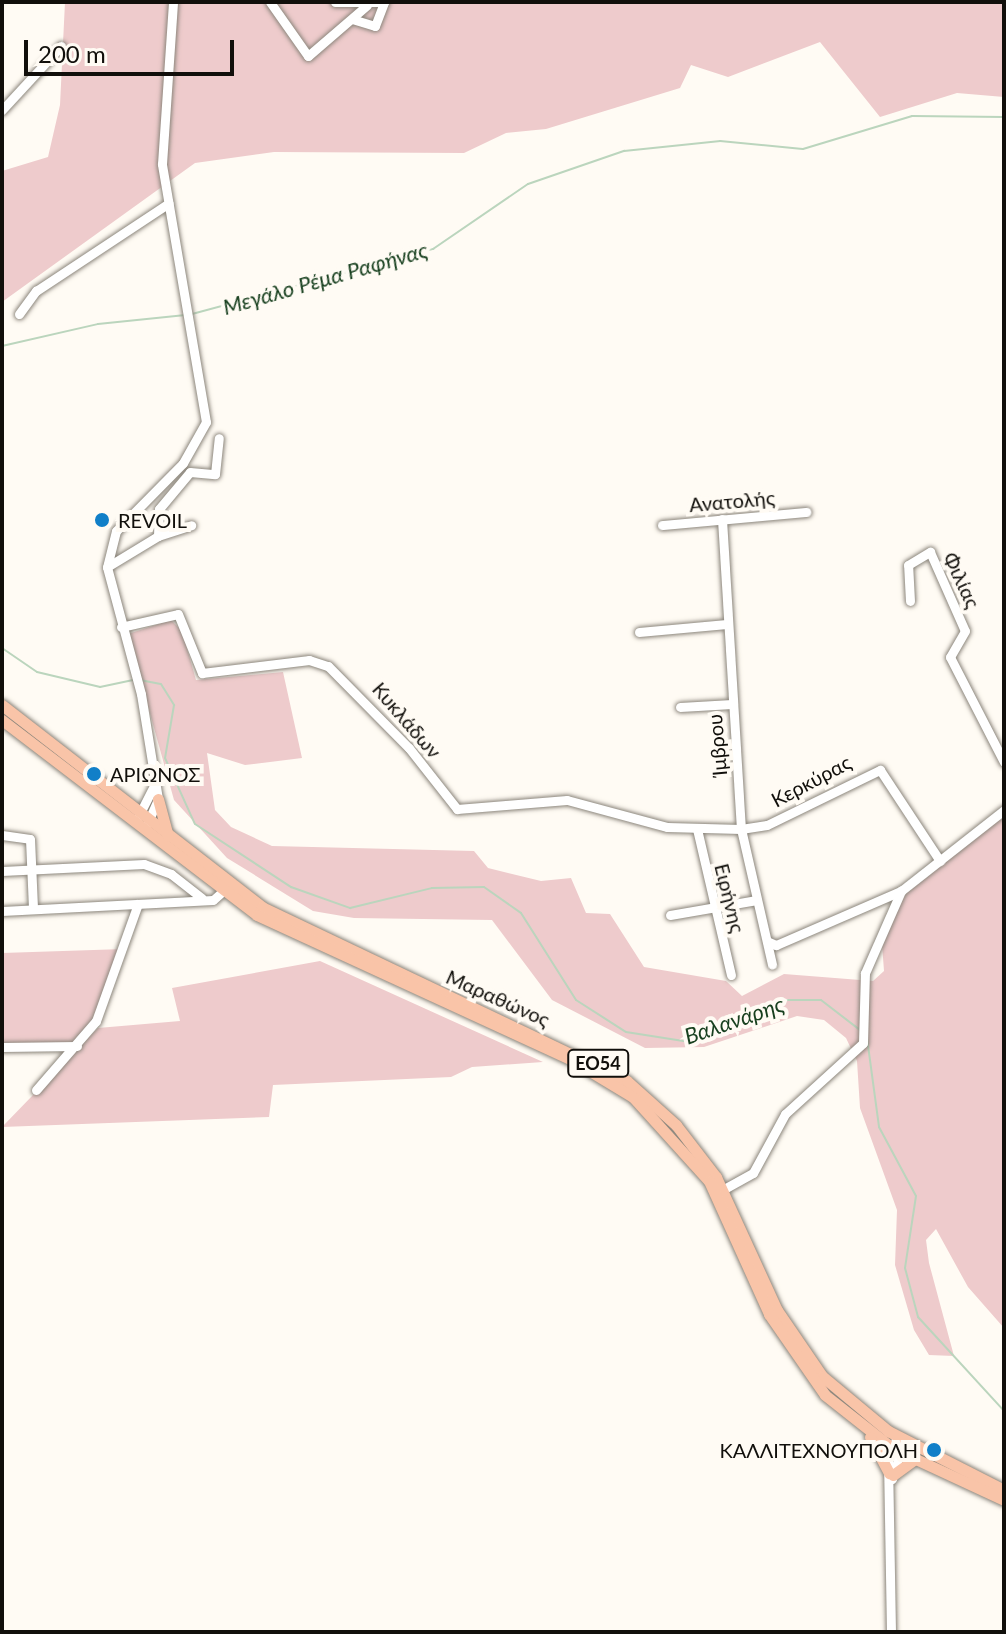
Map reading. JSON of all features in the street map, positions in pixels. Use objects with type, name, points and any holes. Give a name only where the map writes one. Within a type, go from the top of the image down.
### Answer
[{"type":"main road","name":"Μαραθώνος","points":[[2,705],[222,892],[315,945],[581,1064],[646,1107],[709,1181],[788,1346],[830,1401],[862,1427],[1004,1490]]},
{"type":"main road","name":"Μαραθώνος","points":[[2,720],[141,823],[168,836],[282,919],[627,1081],[687,1136],[724,1189],[770,1298],[804,1355],[834,1389],[915,1459],[1004,1500]]},
{"type":"main road","points":[[158,799],[168,836]]},
{"type":"main road","points":[[862,1427],[891,1477],[915,1459]]},
{"type":"street","points":[[141,823],[158,799],[140,689],[107,567],[116,531],[183,463],[206,426],[184,307],[162,154],[173,2]]},
{"type":"street","points":[[270,2],[301,51],[314,55],[364,4]]},
{"type":"street","points":[[335,2],[384,2],[375,26],[352,19]]},
{"type":"street","points":[[2,110],[61,46]]},
{"type":"street","points":[[19,314],[36,291],[169,203]]},
{"type":"street","points":[[158,536],[159,509],[179,482],[190,472],[215,474],[219,438]]},
{"type":"street","name":"Ανατολής","points":[[662,525],[806,512]]},
{"type":"street","name":"Ίμβρου","points":[[722,519],[741,829],[772,964]]},
{"type":"street","points":[[107,567],[158,536],[191,525]]},
{"type":"street","name":"Φιλίας","points":[[910,601],[908,565],[930,552],[965,631],[950,657],[1004,762]]},
{"type":"street","name":"Κυκλάδων","points":[[121,627],[178,614],[202,673],[309,660],[328,666],[409,748],[457,809],[567,800],[697,829]]},
{"type":"street","points":[[639,632],[727,624]]},
{"type":"street","points":[[680,707],[732,704]]},
{"type":"street","name":"Κερκύρας","points":[[697,829],[741,829],[767,825],[880,770],[940,861]]},
{"type":"street","points":[[141,823],[153,783]]},
{"type":"street","points":[[767,941],[776,945],[901,891],[1004,810]]},
{"type":"street","name":"Ειρήνης","points":[[697,829],[712,910],[731,975]]},
{"type":"street","points":[[2,835],[28,835],[33,909]]},
{"type":"street","points":[[2,871],[144,864],[202,898]]},
{"type":"street","points":[[724,1189],[753,1173],[785,1114],[863,1043],[868,1020],[865,973],[901,891]]},
{"type":"street","points":[[2,911],[138,904],[202,898],[222,892]]},
{"type":"street","points":[[670,915],[757,900]]},
{"type":"street","points":[[36,1090],[77,1046],[118,976],[138,904]]},
{"type":"street","points":[[2,1047],[77,1046]]},
{"type":"street","points":[[892,1631],[891,1477],[898,1444]]},
{"type":"shaded area","points":[[65,2],[1004,2],[1004,97],[957,93],[880,117],[820,42],[728,77],[691,65],[680,88],[546,129],[506,133],[464,153],[274,152],[195,163],[2,302],[2,171],[48,157],[60,105]]},
{"type":"shaded area","points":[[171,620],[182,631],[196,680],[283,672],[302,758],[245,765],[207,753],[215,810],[231,827],[272,846],[474,851],[488,868],[541,881],[571,878],[586,913],[610,914],[644,967],[726,981],[742,996],[784,974],[873,981],[884,971],[882,944],[902,897],[1004,816],[1004,1328],[968,1287],[936,1229],[926,1240],[929,1263],[954,1356],[929,1355],[914,1330],[895,1265],[897,1210],[860,1108],[857,1061],[846,1038],[824,1020],[797,1016],[704,1047],[645,1048],[552,1000],[492,920],[354,918],[313,911],[227,858],[174,800],[128,634]]},
{"type":"shaded area","points":[[124,949],[105,1000],[76,1044],[2,1045],[2,953]]},
{"type":"shaded area","points":[[320,961],[543,1062],[472,1067],[451,1077],[273,1085],[269,1117],[2,1127],[98,1028],[180,1021],[172,988]]},
{"type":"waterway","name":"Μεγάλο Ρέμα Ραφήνας","points":[[192,314],[433,249],[528,184],[624,151],[720,141],[803,149],[912,116],[1004,117]]},
{"type":"waterway","name":"Μεγάλο Ρέμα Ραφήνας","points":[[2,346],[98,324],[186,315]]},
{"type":"waterway","name":"Βαλανάρης","points":[[2,648],[37,672],[100,687],[134,680]]},
{"type":"waterway","name":"Βαλανάρης","points":[[140,680],[161,684],[174,705],[165,758],[195,824],[291,887],[350,908],[432,888],[484,887],[521,913],[576,1000],[626,1032],[683,1041],[784,1000],[821,1000],[860,1030]]},
{"type":"waterway","name":"Βαλανάρης","points":[[867,1038],[879,1127],[916,1196],[905,1268],[918,1317],[1004,1411]]},
{"type":"place","name":"REVOIL","points":[[102,520]]},
{"type":"place","name":"ΑΡΙΩΝΟΣ","points":[[94,774]]},
{"type":"place","name":"ΚΑΛΛΙΤΕΧΝΟΥΠΟΛΗ","points":[[934,1450]]}]
